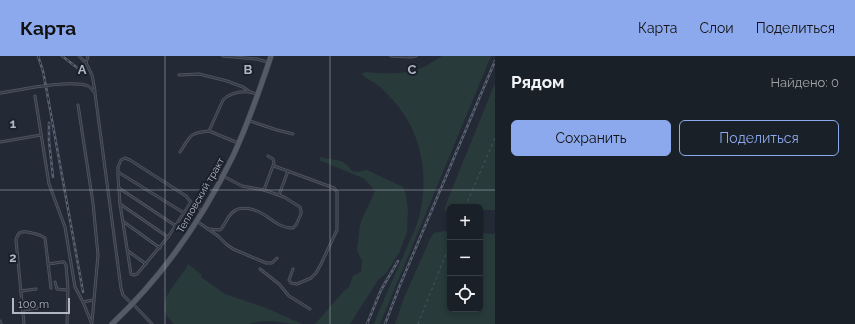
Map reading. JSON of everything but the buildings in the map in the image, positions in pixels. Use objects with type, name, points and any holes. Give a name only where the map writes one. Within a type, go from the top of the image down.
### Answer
[{"type":"main road","name":"Тепловский тракт","points":[[112,324],[154,280],[203,210],[223,176],[239,143],[271,56]]},
{"type":"lane","points":[[79,56],[86,63],[92,75],[121,288],[123,295],[152,324]]},
{"type":"lane","points":[[86,63],[88,56]]},
{"type":"lane","points":[[223,56],[257,59],[269,62]]},
{"type":"lane","points":[[391,56],[416,56]]},
{"type":"lane","points":[[179,75],[198,74],[227,81],[243,87],[250,92]]},
{"type":"lane","points":[[0,93],[46,86],[74,84],[88,86],[95,93]]},
{"type":"lane","points":[[209,131],[225,98],[236,92],[250,92],[257,94]]},
{"type":"lane","points":[[35,96],[49,184],[65,227],[76,287],[84,302],[92,324]]},
{"type":"lane","points":[[78,105],[92,197],[98,255],[92,324]]},
{"type":"lane","points":[[248,121],[293,134]]},
{"type":"lane","points":[[180,152],[192,134],[200,132],[209,131],[239,143]]},
{"type":"lane","points":[[0,142],[41,135]]},
{"type":"lane","points":[[264,190],[274,166],[273,159],[268,156]]},
{"type":"lane","points":[[191,202],[160,248],[137,274],[131,274],[120,204],[118,167],[123,159],[128,159],[186,196],[191,202],[193,205],[203,210]]},
{"type":"lane","points":[[274,166],[334,188],[337,193],[337,230],[319,270],[311,278],[302,283],[295,284],[291,283],[289,280],[293,270]]},
{"type":"lane","points":[[279,195],[288,171]]},
{"type":"lane","points":[[118,172],[184,213]]},
{"type":"lane","points":[[208,229],[220,230],[232,212],[245,208],[262,213],[271,220],[287,228],[293,228],[300,216],[300,207],[287,198],[264,190],[242,186],[223,176]]},
{"type":"lane","points":[[119,188],[176,226]]},
{"type":"lane","points":[[120,204],[168,237]]},
{"type":"lane","points":[[196,221],[218,236],[233,249],[261,262],[269,263],[277,258]]},
{"type":"lane","points":[[123,222],[160,248]]},
{"type":"lane","points":[[24,324],[16,240],[18,234],[25,232],[42,235],[45,238],[51,288]]},
{"type":"lane","points":[[127,250],[146,264]]},
{"type":"lane","points":[[48,264],[62,262],[65,264],[68,290],[67,324]]},
{"type":"lane","points":[[260,269],[279,284],[289,296],[310,309]]},
{"type":"lane","points":[[55,282],[57,289],[68,290]]},
{"type":"lane","points":[[21,291],[36,289]]},
{"type":"lane","points":[[84,302],[94,300]]},
{"type":"lane","points":[[23,310],[38,308]]},
{"type":"path","points":[[466,204],[495,138]]},
{"type":"path","points":[[418,324],[447,252]]},
{"type":"shaded area","points":[[442,56],[491,56],[380,324],[374,324],[418,221],[424,181],[421,154],[412,128],[405,116],[383,89],[362,74],[365,72],[388,73],[412,71],[426,66]]},
{"type":"shaded area","points":[[495,83],[495,210],[483,210],[483,204],[447,204],[447,212],[444,209]]},
{"type":"shaded area","points":[[321,157],[341,161],[345,163],[352,171],[357,172],[367,170],[403,187],[406,195],[408,210],[407,232],[399,253],[387,272],[378,280],[350,324],[315,324],[349,287],[353,276],[361,272],[362,261],[357,250],[360,224],[375,191],[365,179],[319,160]]},
{"type":"shaded area","points":[[447,232],[447,312],[483,312],[483,233],[495,234],[495,324],[395,324],[404,298],[434,233]]},
{"type":"shaded area","points":[[188,264],[202,275],[201,277],[225,294],[266,308],[302,324],[263,321],[249,324],[174,324],[166,314],[164,304],[171,288]]},
{"type":"railway","points":[[38,56],[43,71],[49,103]]},
{"type":"railway","points":[[62,56],[84,73]]},
{"type":"railway","points":[[385,324],[400,285],[495,61]]},
{"type":"railway","points":[[48,98],[83,292]]},
{"type":"railway","points":[[49,123],[49,141],[53,177]]},
{"type":"railway","points":[[367,324],[381,290],[398,261]]}]
